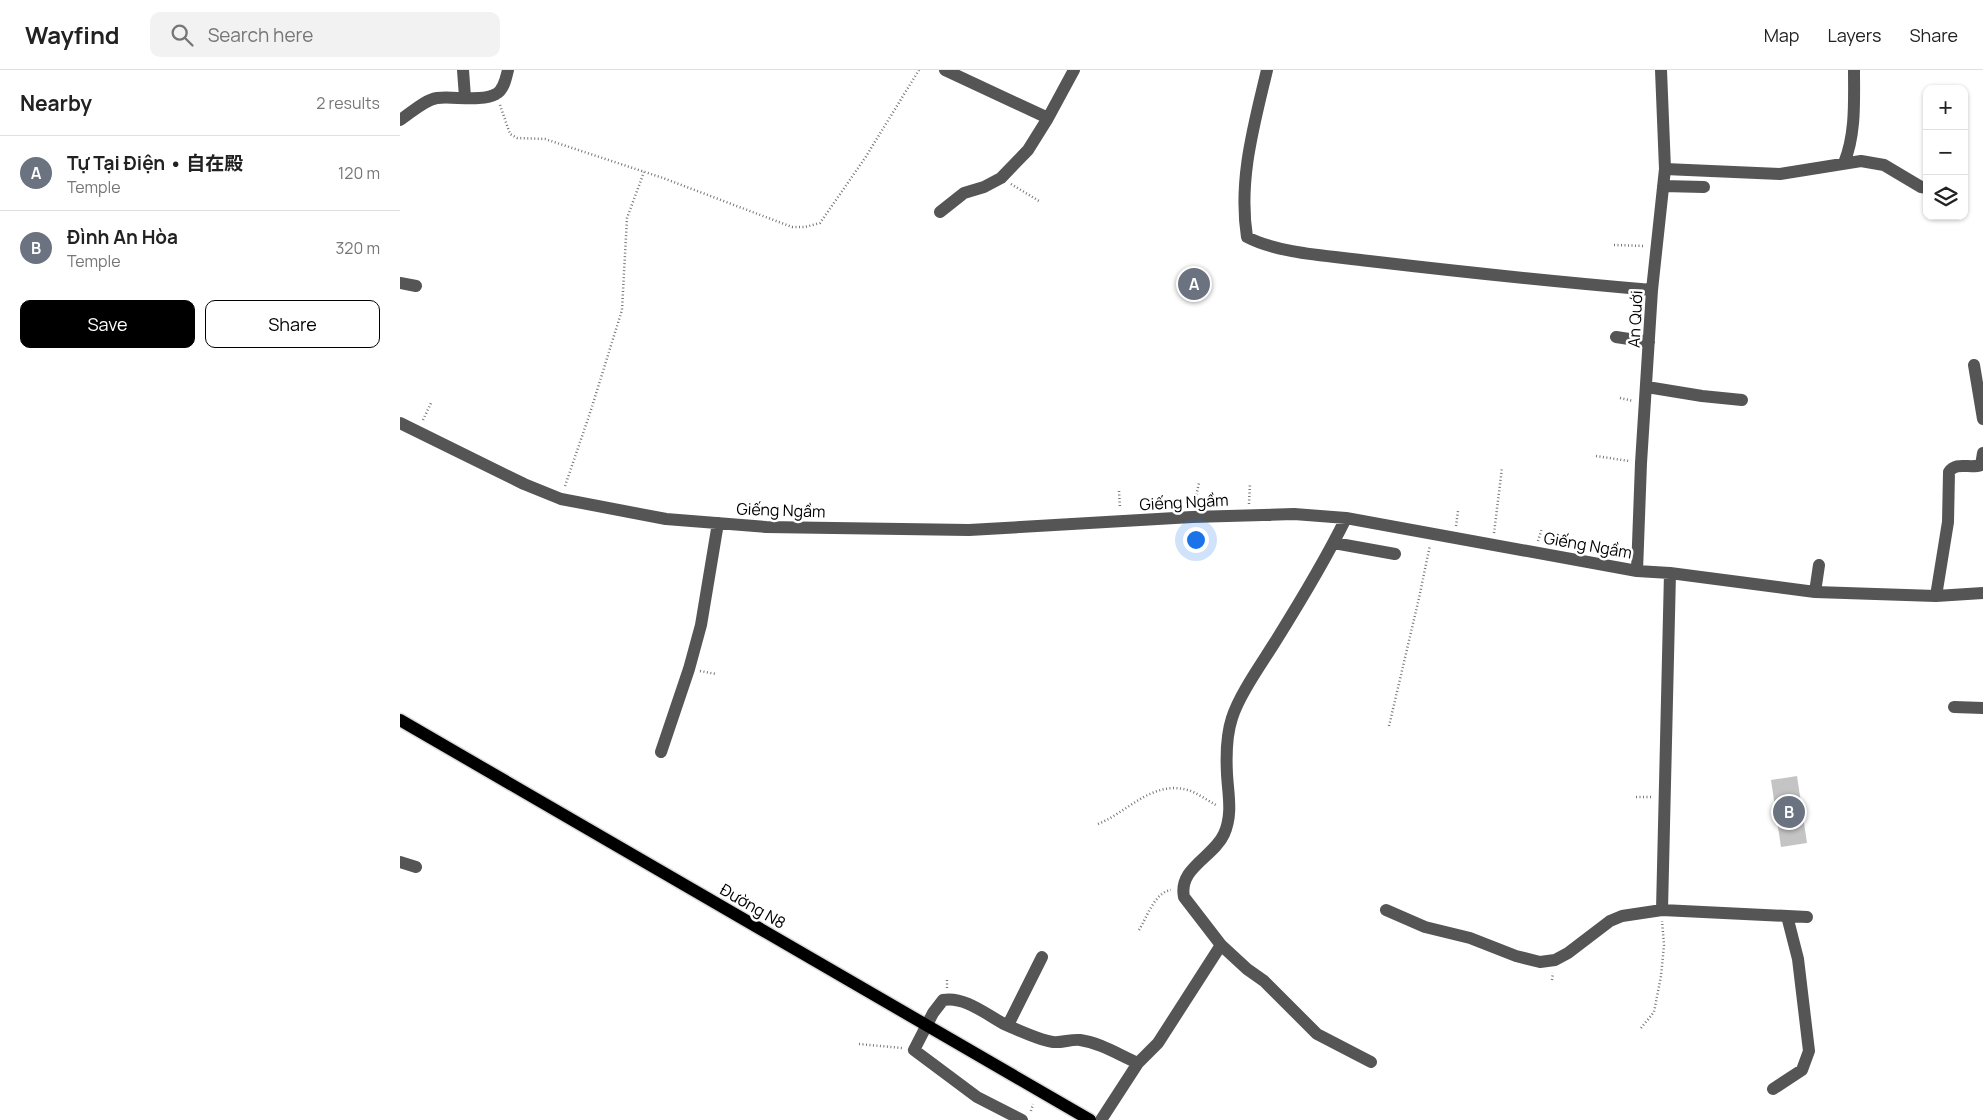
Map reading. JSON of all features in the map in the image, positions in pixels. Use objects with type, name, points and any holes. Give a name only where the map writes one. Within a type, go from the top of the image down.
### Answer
[{"type":"main road","name":"Đường N8","points":[[400,720],[1090,1120]]},
{"type":"street","points":[[463,70],[465,97]]},
{"type":"street","points":[[400,120],[426,102],[436,98],[483,97],[496,94],[504,86],[508,70]]},
{"type":"street","points":[[945,70],[1048,118]]},
{"type":"street","points":[[940,212],[964,193],[984,187],[1001,178],[1028,150],[1074,70]]},
{"type":"street","points":[[1267,70],[1248,153],[1244,216],[1247,237],[1262,246],[1496,276],[1652,290]]},
{"type":"street","name":"An Quới","points":[[1637,570],[1641,463],[1652,290],[1665,168],[1661,70]]},
{"type":"street","points":[[1844,163],[1850,142],[1854,70]]},
{"type":"street","points":[[1665,168],[1780,174],[1844,163],[1861,162],[1884,165],[1923,187]]},
{"type":"street","points":[[1663,186],[1704,187]]},
{"type":"street","points":[[400,283],[416,286]]},
{"type":"street","points":[[1616,337],[1649,342]]},
{"type":"street","points":[[1974,365],[1983,418]]},
{"type":"street","points":[[1647,387],[1742,400]]},
{"type":"street","name":"Giếng Ngầm","points":[[400,423],[418,430],[524,484],[560,499],[666,519],[766,527],[969,530],[1192,517],[1294,514],[1346,518],[1637,570],[1815,592],[1936,596],[1983,593]]},
{"type":"street","points":[[1936,596],[1948,522],[1949,472],[1951,468],[1959,466],[1981,465],[1983,453]]},
{"type":"street","points":[[1346,518],[1316,576],[1256,673],[1232,716],[1227,736],[1230,814],[1224,833],[1216,847],[1188,872],[1182,889],[1184,897],[1221,945],[1247,969],[1264,981],[1317,1034],[1370,1062]]},
{"type":"street","points":[[661,752],[689,669],[701,625],[718,523]]},
{"type":"street","points":[[1334,543],[1395,554]]},
{"type":"street","points":[[1815,592],[1819,565]]},
{"type":"street","points":[[1662,910],[1670,573]]},
{"type":"street","points":[[1954,707],[1983,708]]},
{"type":"street","points":[[400,862],[416,867]]},
{"type":"street","points":[[1386,910],[1425,927],[1470,938],[1516,956],[1540,962],[1555,960],[1568,953],[1610,921],[1629,914],[1662,910],[1807,917]]},
{"type":"street","points":[[1773,1089],[1802,1070],[1809,1051],[1798,959],[1788,916]]},
{"type":"street","points":[[1101,1120],[1138,1063],[1158,1042],[1221,945]]},
{"type":"street","points":[[1008,1025],[1042,957]]},
{"type":"street","points":[[1022,1120],[977,1097],[914,1050],[932,1013],[943,1000],[951,998],[964,1002],[1008,1025],[1053,1042],[1080,1040],[1098,1044],[1138,1063]]},
{"type":"path","points":[[496,94],[510,134],[517,138],[545,139],[644,172],[792,227],[805,227],[820,223],[864,158],[919,70]]},
{"type":"path","points":[[560,499],[590,413],[622,310],[627,218],[644,172]]},
{"type":"path","points":[[1001,178],[1038,201]]},
{"type":"path","points":[[1614,245],[1657,247]]},
{"type":"path","points":[[418,430],[432,403]]},
{"type":"path","points":[[1596,456],[1641,463]]},
{"type":"path","points":[[1493,545],[1502,468]]},
{"type":"path","points":[[1192,517],[1199,483]]},
{"type":"path","points":[[1249,515],[1250,483]]},
{"type":"path","points":[[1119,491],[1120,522]]},
{"type":"path","points":[[1389,726],[1420,598],[1432,534]]},
{"type":"path","points":[[1098,824],[1108,820],[1157,790],[1188,790],[1230,814]]},
{"type":"path","points":[[1636,797],[1664,798]]},
{"type":"path","points":[[1139,930],[1159,896],[1165,891],[1182,889]]},
{"type":"path","points":[[1641,1028],[1654,1012],[1661,976],[1664,945],[1662,910]]},
{"type":"path","points":[[859,1044],[914,1050]]},
{"type":"building","points":[[1797,776],[1807,843],[1781,847],[1771,780]]},
{"type":"place","name":"Tự Tại Điện • 自在殿","points":[[1194,284]]},
{"type":"place","name":"Đình An Hòa","points":[[1789,812]]}]
